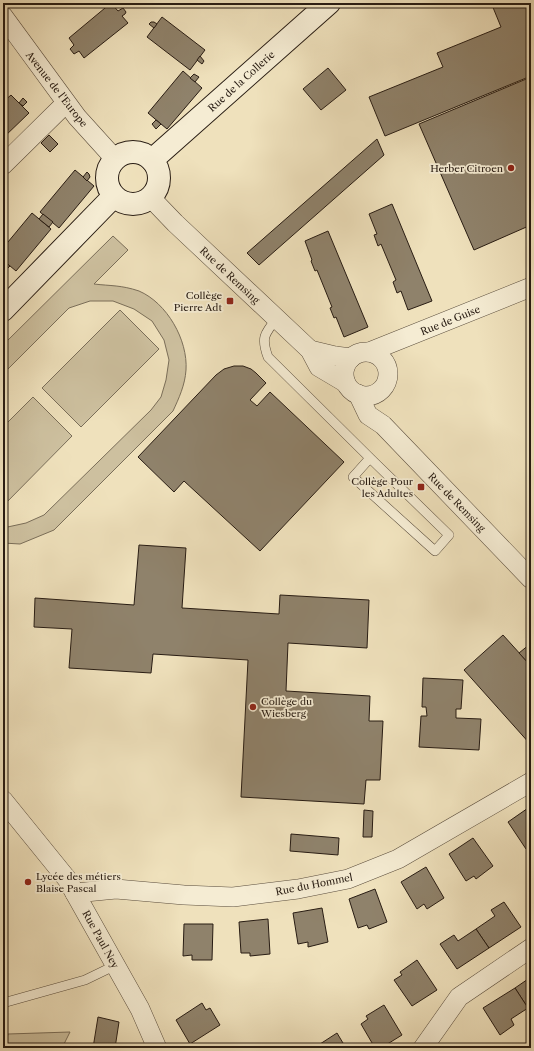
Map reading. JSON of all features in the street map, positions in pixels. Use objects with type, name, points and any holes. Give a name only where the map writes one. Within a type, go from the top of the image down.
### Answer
[{"type":"street","name":"Rue de la Collerie","points":[[152,160],[329,3]]},
{"type":"street","name":"Avenue de l'Europe","points":[[3,16],[8,34],[77,117],[115,159]]},
{"type":"street","points":[[3,165],[66,103]]},
{"type":"street","points":[[134,152],[144,154],[152,160],[158,170],[160,179],[157,189],[151,198],[143,203],[132,205],[124,203],[114,197],[108,188],[106,178],[108,168],[115,159],[124,153],[134,152]]},
{"type":"street","points":[[3,310],[114,197]]},
{"type":"street","name":"Rue de Remsing","points":[[151,198],[175,223],[310,350],[319,367],[352,389],[368,415],[384,425],[531,579]]},
{"type":"street","name":"Rue de Guise","points":[[369,352],[531,288]]},
{"type":"street","name":"Rue de Remsing","points":[[310,350],[335,356],[352,358]]},
{"type":"street","points":[[362,352],[369,352],[379,356],[384,361],[388,371],[388,380],[379,392],[366,396],[352,389],[344,376],[345,369],[352,358],[362,352]]},
{"type":"street","points":[[379,392],[384,425]]},
{"type":"street","name":"Rue du Hommel","points":[[75,893],[116,889],[184,895],[232,897],[298,889],[348,879],[398,859],[531,782]]},
{"type":"street","name":"Rue Paul Ney","points":[[3,800],[67,879],[140,1009],[157,1048]]},
{"type":"street","points":[[423,1048],[459,997],[531,948]]},
{"type":"lane","points":[[276,318],[265,332],[263,346],[268,357],[449,535],[435,551],[353,477],[370,458]]},
{"type":"lane","points":[[3,1002],[85,980],[116,966]]},
{"type":"lane","points":[[527,1048],[531,1046]]},
{"type":"shaded area","points":[[113,236],[128,250],[94,284],[139,291],[158,304],[167,313],[179,335],[186,358],[186,370],[181,391],[173,411],[54,530],[20,544],[3,543],[3,528],[26,523],[44,515],[151,410],[161,397],[166,380],[169,360],[164,340],[152,321],[134,309],[113,301],[90,301],[69,308],[3,374],[3,345]]},
{"type":"shaded area","points":[[120,310],[159,349],[81,427],[42,388]]},
{"type":"shaded area","points":[[33,397],[72,436],[3,506],[3,427]]},
{"type":"shaded area","points":[[70,1032],[62,1048],[5,1048],[8,1034]]},
{"type":"building","points":[[111,3],[118,11],[123,8],[126,12],[122,16],[128,23],[84,58],[79,51],[74,54],[70,49],[74,45],[69,38]]},
{"type":"building","points":[[496,3],[531,3],[531,76],[385,136],[369,97],[443,67],[437,53],[501,27],[492,5]]},
{"type":"building","points":[[162,17],[205,50],[190,70],[147,37]]},
{"type":"building","points":[[151,22],[157,24],[154,28],[149,24]]},
{"type":"building","points":[[200,56],[204,61],[202,64],[197,60]]},
{"type":"building","points":[[328,68],[346,90],[321,110],[303,89]]},
{"type":"building","points":[[183,71],[202,88],[167,129],[148,113]]},
{"type":"building","points":[[194,74],[199,77],[195,82],[190,78]]},
{"type":"building","points":[[531,77],[531,225],[474,250],[419,124]]},
{"type":"building","points":[[11,95],[29,113],[3,138],[3,102]]},
{"type":"building","points":[[23,98],[27,102],[23,106],[19,103]]},
{"type":"building","points":[[156,120],[161,124],[156,129],[152,124]]},
{"type":"building","points":[[49,135],[58,144],[50,152],[41,143]]},
{"type":"building","points":[[377,139],[384,155],[259,265],[247,253]]},
{"type":"building","points":[[75,170],[94,186],[59,228],[40,212]]},
{"type":"building","points":[[87,172],[90,177],[87,181],[83,177]]},
{"type":"building","points":[[392,204],[432,301],[408,310],[401,291],[397,293],[393,282],[396,280],[381,244],[378,246],[374,235],[377,234],[369,214]]},
{"type":"building","points":[[32,213],[51,229],[16,271],[3,260],[3,248]]},
{"type":"building","points":[[43,214],[53,222],[49,227],[39,219]]},
{"type":"building","points":[[328,231],[368,327],[344,337],[336,317],[334,318],[330,308],[332,307],[317,270],[315,271],[305,241]]},
{"type":"building","points":[[3,260],[10,266],[6,270],[3,268]]},
{"type":"building","points":[[3,268],[8,272],[3,277]]},
{"type":"building","points":[[234,366],[243,366],[251,369],[266,383],[250,400],[257,406],[270,392],[344,462],[260,551],[184,481],[174,492],[138,457],[216,375],[224,369]]},
{"type":"building","points":[[139,545],[186,548],[182,608],[279,614],[280,595],[369,600],[367,648],[288,643],[286,691],[370,696],[369,721],[383,721],[380,780],[366,780],[364,804],[241,797],[248,660],[153,654],[151,673],[69,668],[72,629],[34,627],[35,598],[134,605]]},
{"type":"building","points":[[503,635],[531,666],[531,745],[464,670]]},
{"type":"building","points":[[530,644],[531,645],[531,666],[519,653]]},
{"type":"building","points":[[423,678],[463,680],[461,709],[456,709],[456,718],[481,719],[479,750],[419,747],[421,716],[427,716],[426,707],[422,707]]},
{"type":"building","points":[[531,806],[531,845],[526,849],[508,822]]},
{"type":"building","points":[[364,810],[373,811],[372,837],[363,837]]},
{"type":"building","points":[[291,834],[339,838],[338,855],[290,851]]},
{"type":"building","points":[[473,838],[493,866],[476,879],[474,876],[466,881],[449,854]]},
{"type":"building","points":[[426,867],[444,898],[427,909],[424,904],[417,909],[401,882]]},
{"type":"building","points":[[375,889],[387,922],[369,929],[367,925],[358,928],[349,899]]},
{"type":"building","points":[[504,902],[521,927],[489,948],[476,929],[495,916],[491,910]]},
{"type":"building","points":[[322,908],[328,942],[308,947],[308,942],[298,944],[293,913]]},
{"type":"building","points":[[268,919],[270,954],[250,956],[250,953],[241,953],[239,922]]},
{"type":"building","points":[[184,924],[213,924],[212,960],[192,960],[192,955],[183,956]]},
{"type":"building","points":[[476,929],[489,948],[457,969],[440,944],[454,935],[458,941]]},
{"type":"building","points":[[417,960],[437,990],[412,1006],[394,980],[402,975],[400,972]]},
{"type":"building","points":[[531,977],[531,1006],[528,1008],[515,988]]},
{"type":"building","points":[[515,988],[528,1008],[511,1019],[514,1025],[500,1035],[483,1008]]},
{"type":"building","points":[[202,1003],[206,1010],[210,1008],[220,1025],[190,1044],[176,1020]]},
{"type":"building","points":[[384,1005],[402,1035],[381,1048],[375,1048],[361,1024],[368,1019],[366,1016]]},
{"type":"building","points":[[98,1017],[119,1022],[115,1048],[93,1048]]},
{"type":"building","points":[[337,1033],[346,1048],[321,1048],[322,1047],[320,1044]]},
{"type":"place","name":"Herber Citroen","points":[[511,168]]},
{"type":"place","name":"Collège Pierre Adt","points":[[230,301]]},
{"type":"place","name":"Collège Pour les Adultes","points":[[421,487]]},
{"type":"place","name":"Collège du Wiesberg","points":[[253,707]]},
{"type":"place","name":"Lycée des métiers Blaise Pascal","points":[[28,882]]}]
